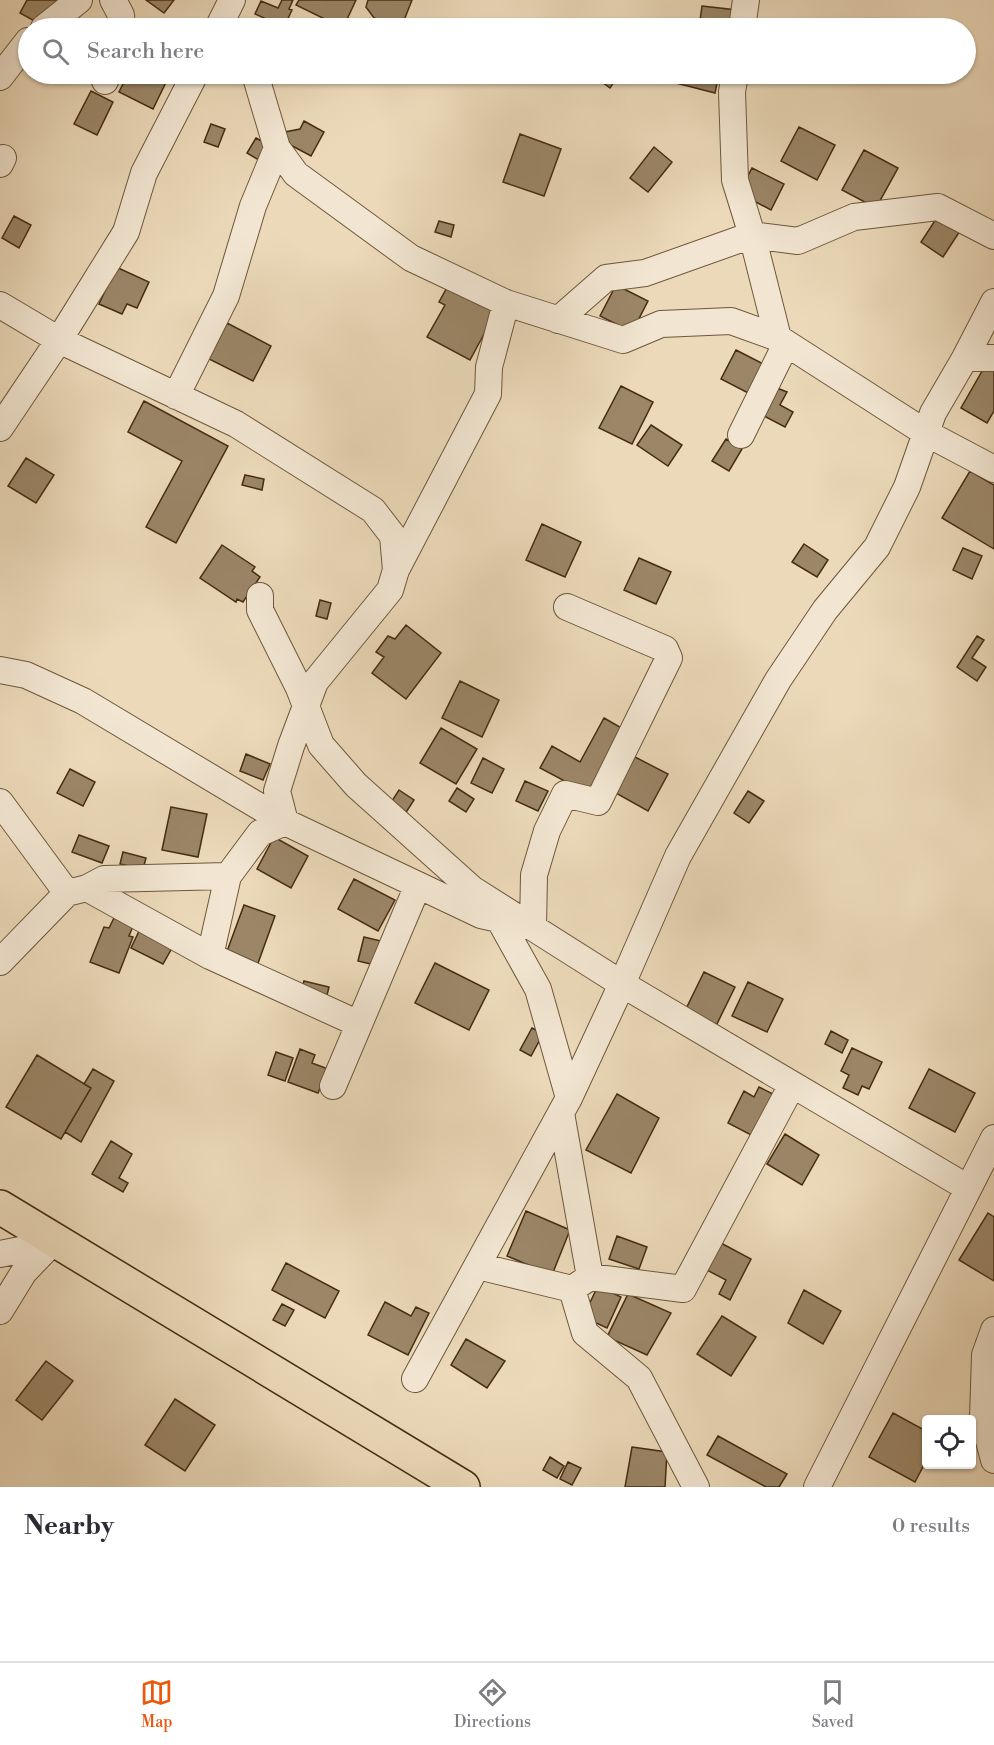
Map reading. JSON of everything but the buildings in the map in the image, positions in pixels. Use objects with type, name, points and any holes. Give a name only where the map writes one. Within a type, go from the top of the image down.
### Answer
[{"type":"main road","points":[[0,1207],[49,1244],[463,1487]]},
{"type":"street","points":[[56,18],[79,0]]},
{"type":"street","points":[[113,0],[121,18]]},
{"type":"street","points":[[223,18],[233,0]]},
{"type":"street","points":[[233,0],[239,18]]},
{"type":"street","points":[[743,18],[746,0]]},
{"type":"street","points":[[0,77],[18,54]]},
{"type":"street","points":[[0,428],[59,340],[126,232],[144,173],[190,84]]},
{"type":"street","points":[[258,84],[277,148],[296,174],[411,258],[506,303],[623,340],[661,324],[731,321],[782,341],[926,433],[994,470]]},
{"type":"street","points":[[733,84],[735,180],[782,341],[741,435]]},
{"type":"street","points":[[176,396],[226,296],[253,206],[277,148]]},
{"type":"street","points":[[558,320],[606,278],[645,273],[752,235],[798,241],[854,217],[938,207],[994,236]]},
{"type":"street","points":[[415,1379],[565,1106],[678,856],[778,680],[825,610],[877,547],[907,487],[933,413],[994,302]]},
{"type":"street","points":[[285,822],[277,791],[315,682],[390,590],[396,570],[488,394],[489,367],[506,303]]},
{"type":"street","points":[[0,305],[59,340],[236,424],[373,510],[393,536],[396,570]]},
{"type":"street","points":[[965,358],[994,358]]},
{"type":"street","points":[[260,596],[260,610],[292,673],[321,745],[356,785],[472,889],[622,984],[792,1085],[980,1181]]},
{"type":"street","points":[[533,927],[534,875],[547,831],[565,794],[598,802],[669,658],[665,649],[567,607]]},
{"type":"street","points":[[0,670],[26,675],[83,701],[285,822],[481,915],[533,927]]},
{"type":"street","points":[[0,802],[77,891],[210,956],[359,1024]]},
{"type":"street","points":[[210,956],[228,876],[260,834],[285,822]]},
{"type":"street","points":[[0,962],[77,891],[104,879],[228,876]]},
{"type":"street","points":[[333,1086],[418,885]]},
{"type":"street","points":[[499,919],[538,989],[565,1106],[585,1333],[639,1378],[696,1487]]},
{"type":"street","points":[[478,1266],[581,1283],[683,1289],[792,1085]]},
{"type":"street","points":[[817,1487],[980,1181],[994,1138]]},
{"type":"street","points":[[0,1254],[49,1244]]},
{"type":"street","points":[[0,1311],[24,1272],[49,1244]]},
{"type":"street","points":[[994,1330],[985,1354],[983,1418],[994,1460]]}]
